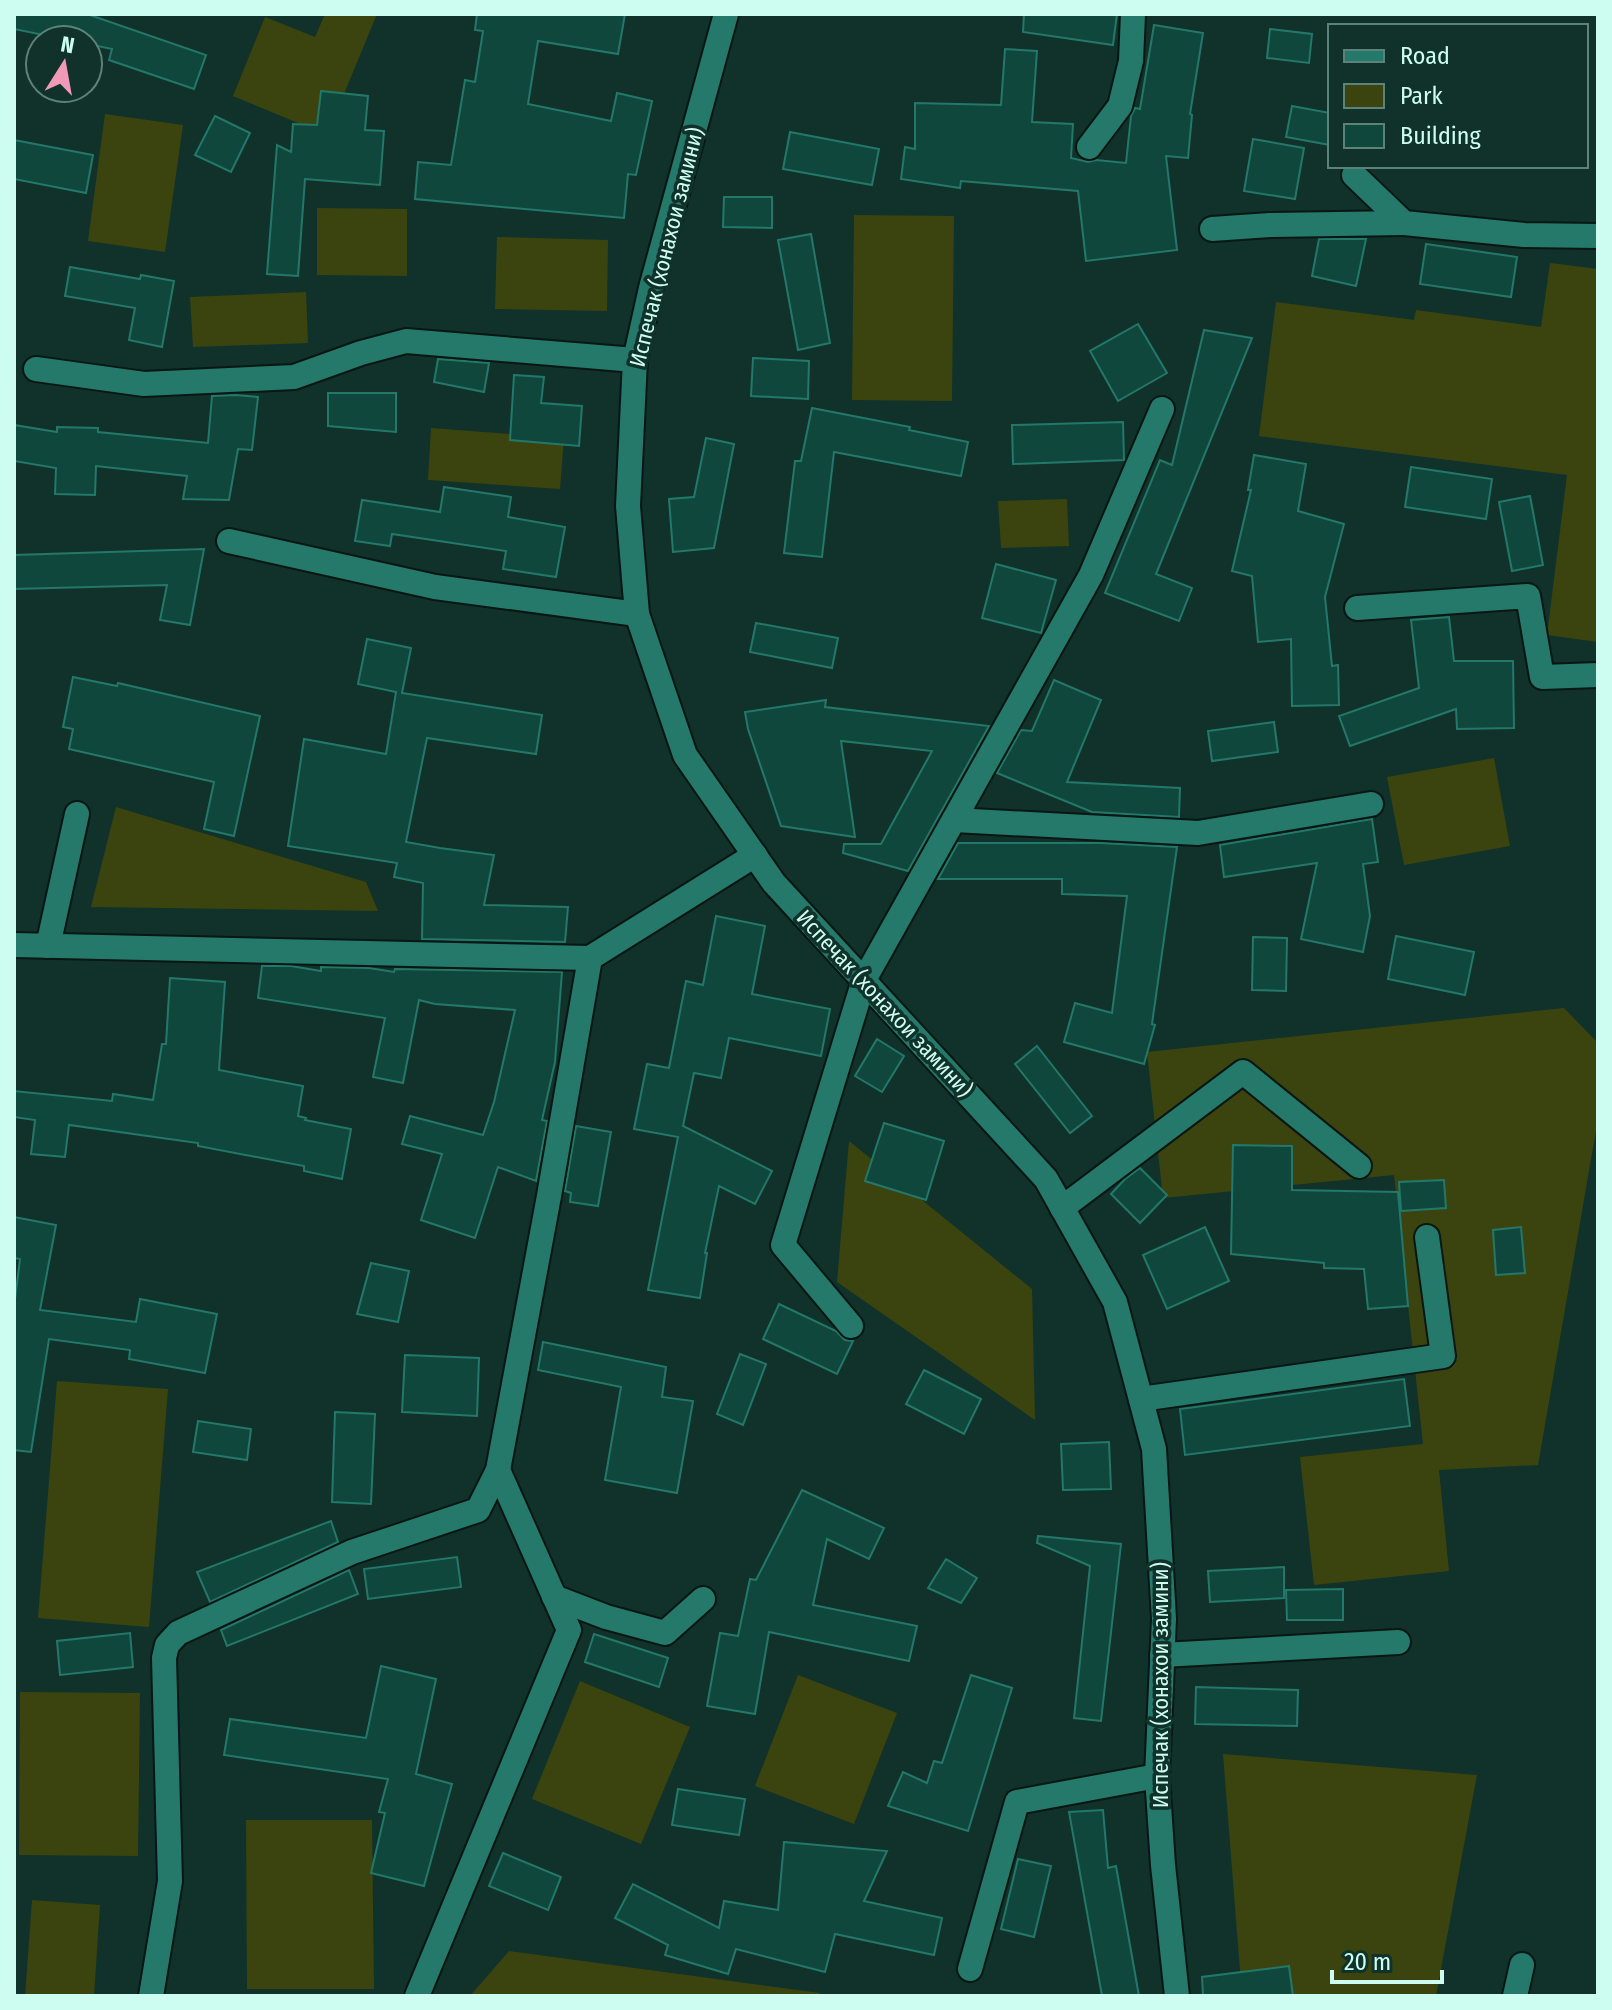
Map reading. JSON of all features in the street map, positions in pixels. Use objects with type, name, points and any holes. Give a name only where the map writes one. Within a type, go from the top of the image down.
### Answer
[{"type":"street","name":"Испечак (хонахои замини)","points":[[726,14],[651,288],[635,360],[628,506],[637,614],[685,755],[774,883],[1046,1179],[1115,1302],[1154,1449],[1164,1619],[1157,1776],[1177,1996]]},
{"type":"street","points":[[1089,147],[1120,106],[1131,61],[1133,14]]},
{"type":"street","points":[[1354,175],[1404,223]]},
{"type":"street","points":[[1212,229],[1404,223],[1524,235],[1598,236]]},
{"type":"street","points":[[36,369],[144,384],[294,377],[406,341],[635,360]]},
{"type":"street","points":[[851,1326],[783,1245],[864,980],[1091,575],[1162,409]]},
{"type":"street","points":[[229,541],[435,587],[637,614]]},
{"type":"street","points":[[1357,608],[1528,596],[1542,677],[1598,675]]},
{"type":"street","points":[[954,820],[1198,833],[1371,804]]},
{"type":"street","points":[[48,946],[77,814]]},
{"type":"street","points":[[14,945],[590,958],[755,855]]},
{"type":"street","points":[[151,1996],[170,1881],[164,1658],[167,1645],[178,1633],[352,1552],[478,1510],[498,1470],[590,958]]},
{"type":"street","points":[[1062,1208],[1243,1072],[1359,1166]]},
{"type":"street","points":[[1141,1399],[1443,1356],[1427,1237]]},
{"type":"street","points":[[417,1996],[569,1630],[498,1470]]},
{"type":"street","points":[[554,1597],[606,1617],[665,1633],[703,1599]]},
{"type":"street","points":[[1162,1655],[1398,1642]]},
{"type":"street","points":[[970,1969],[1017,1802],[1157,1776]]},
{"type":"street","points":[[1515,1996],[1522,1965]]},
{"type":"green space","points":[[325,14],[377,14],[327,135],[233,96],[265,17],[315,37]]},
{"type":"green space","points":[[105,114],[183,125],[165,252],[88,241]]},
{"type":"green space","points":[[317,208],[407,209],[407,276],[317,275]]},
{"type":"green space","points":[[854,215],[954,216],[952,401],[852,400]]},
{"type":"green space","points":[[497,237],[608,240],[607,311],[495,309]]},
{"type":"green space","points":[[1550,263],[1598,269],[1598,642],[1547,635],[1567,475],[1259,436],[1276,302],[1414,320],[1416,310],[1541,327]]},
{"type":"green space","points":[[306,292],[308,343],[193,347],[190,297]]},
{"type":"green space","points":[[431,428],[564,438],[560,489],[428,480]]},
{"type":"green space","points":[[1067,499],[1069,546],[1001,548],[998,501]]},
{"type":"green space","points":[[1494,758],[1510,846],[1404,865],[1387,777]]},
{"type":"green space","points":[[116,807],[366,882],[378,911],[91,907]]},
{"type":"green space","points":[[1564,1008],[1598,1043],[1598,1119],[1538,1465],[1439,1470],[1449,1571],[1314,1585],[1300,1457],[1423,1444],[1394,1175],[1163,1198],[1147,1052]]},
{"type":"green space","points":[[849,1141],[1032,1289],[1035,1420],[837,1282]]},
{"type":"green space","points":[[57,1381],[168,1389],[149,1627],[38,1618]]},
{"type":"green space","points":[[798,1675],[897,1713],[854,1824],[755,1786]]},
{"type":"green space","points":[[580,1681],[690,1727],[641,1844],[532,1799]]},
{"type":"green space","points":[[20,1692],[140,1693],[138,1856],[19,1855]]},
{"type":"green space","points":[[1223,1754],[1477,1775],[1436,1996],[1242,1996]]},
{"type":"green space","points":[[246,1820],[372,1820],[374,1989],[247,1989]]},
{"type":"green space","points":[[32,1900],[100,1905],[94,1996],[25,1996]]},
{"type":"green space","points":[[509,1951],[820,1993],[819,1996],[470,1996]]},
{"type":"building","points":[[14,14],[87,14],[206,55],[194,89],[109,60],[112,49],[104,47],[104,24],[24,24],[24,31],[14,29]]},
{"type":"building","points":[[477,14],[625,14],[618,54],[538,41],[528,104],[611,121],[617,93],[652,101],[636,175],[628,174],[624,218],[415,199],[418,162],[451,165],[465,80],[475,82],[483,31],[475,30]]},
{"type":"building","points":[[1024,14],[1117,14],[1113,45],[1023,32]]},
{"type":"building","points":[[1154,25],[1203,33],[1190,114],[1188,158],[1166,156],[1177,250],[1086,261],[1078,191],[961,181],[960,188],[901,179],[905,147],[915,149],[915,103],[1001,105],[1005,49],[1037,51],[1032,122],[1073,124],[1071,158],[1088,162],[1126,163],[1131,116],[1135,108],[1140,109]]},
{"type":"building","points":[[1270,29],[1312,34],[1309,63],[1267,58]]},
{"type":"building","points":[[321,91],[368,96],[365,130],[384,131],[380,185],[305,179],[298,276],[267,274],[277,145],[291,152],[293,124],[317,125]]},
{"type":"building","points":[[1292,106],[1328,113],[1328,145],[1286,137]]},
{"type":"building","points":[[215,116],[250,133],[231,172],[195,155]]},
{"type":"building","points":[[790,132],[879,149],[872,185],[783,169]]},
{"type":"building","points":[[1253,139],[1304,148],[1295,199],[1244,191]]},
{"type":"building","points":[[14,140],[93,155],[86,193],[14,179]]},
{"type":"building","points":[[724,197],[772,197],[772,228],[723,227]]},
{"type":"building","points":[[811,234],[830,343],[798,350],[778,240]]},
{"type":"building","points":[[1319,239],[1366,239],[1356,286],[1312,276]]},
{"type":"building","points":[[1426,244],[1517,257],[1511,297],[1420,284]]},
{"type":"building","points":[[70,267],[140,279],[141,275],[174,281],[162,347],[129,340],[135,308],[65,296]]},
{"type":"building","points":[[1138,324],[1167,373],[1118,401],[1090,351]]},
{"type":"building","points":[[1204,330],[1252,338],[1156,574],[1192,588],[1179,621],[1105,593],[1160,460],[1172,465]]},
{"type":"building","points":[[753,358],[809,361],[808,399],[751,396]]},
{"type":"building","points":[[438,359],[489,363],[484,392],[434,382]]},
{"type":"building","points":[[514,375],[544,377],[541,403],[582,406],[579,446],[510,440]]},
{"type":"building","points":[[328,393],[396,393],[396,432],[328,426]]},
{"type":"building","points":[[212,396],[258,397],[252,450],[238,449],[229,500],[183,499],[187,476],[96,466],[95,495],[55,494],[56,468],[14,461],[14,425],[57,432],[57,427],[98,428],[98,432],[208,443]]},
{"type":"building","points":[[812,408],[968,442],[961,476],[834,452],[822,557],[784,553],[795,461],[801,461]]},
{"type":"building","points":[[1123,422],[1124,460],[1013,464],[1012,425]]},
{"type":"building","points":[[706,438],[734,444],[714,548],[673,552],[669,499],[694,497]]},
{"type":"building","points":[[1254,455],[1306,464],[1298,511],[1344,524],[1325,597],[1332,666],[1338,665],[1339,705],[1292,706],[1291,639],[1258,642],[1252,576],[1232,571],[1251,490],[1248,490]]},
{"type":"building","points":[[1411,467],[1492,479],[1486,519],[1405,507]]},
{"type":"building","points":[[444,487],[511,497],[508,517],[565,527],[556,577],[503,569],[506,551],[392,534],[390,546],[355,541],[362,500],[440,512]]},
{"type":"building","points":[[1530,496],[1543,565],[1512,571],[1499,502]]},
{"type":"building","points":[[204,549],[190,625],[160,620],[167,585],[14,589],[14,555]]},
{"type":"building","points":[[996,564],[1056,580],[1041,633],[982,618]]},
{"type":"building","points":[[1449,617],[1454,661],[1513,661],[1514,728],[1457,729],[1456,709],[1350,746],[1339,716],[1419,688],[1411,620]]},
{"type":"building","points":[[756,623],[838,638],[832,668],[750,652]]},
{"type":"building","points":[[367,639],[411,648],[402,693],[542,715],[536,754],[427,738],[406,842],[494,855],[484,905],[568,907],[565,942],[422,939],[423,883],[394,877],[397,863],[288,846],[304,739],[386,754],[396,692],[358,684]]},
{"type":"building","points":[[73,677],[117,686],[118,683],[260,716],[234,836],[204,829],[214,782],[69,749],[73,729],[63,727]]},
{"type":"building","points":[[1054,680],[1101,700],[1067,782],[1180,788],[1179,817],[1092,812],[997,773],[1021,730],[1032,731]]},
{"type":"building","points":[[826,700],[825,707],[989,726],[908,871],[843,853],[844,844],[881,844],[932,751],[841,741],[855,837],[781,826],[745,712]]},
{"type":"building","points":[[1274,722],[1278,752],[1212,761],[1208,731]]},
{"type":"building","points":[[1372,819],[1378,862],[1363,864],[1370,916],[1363,952],[1301,939],[1317,863],[1224,877],[1220,845]]},
{"type":"building","points":[[958,843],[1101,843],[1177,847],[1152,1024],[1155,1025],[1144,1064],[1064,1042],[1075,1003],[1112,1013],[1127,896],[1062,894],[1062,879],[938,879]]},
{"type":"building","points":[[716,916],[765,926],[752,994],[830,1009],[821,1056],[729,1038],[721,1078],[694,1073],[683,1126],[772,1171],[755,1204],[719,1186],[705,1253],[700,1298],[648,1290],[678,1137],[634,1129],[647,1064],[669,1068],[686,981],[703,985]]},
{"type":"building","points":[[1396,936],[1474,952],[1465,995],[1388,979]]},
{"type":"building","points":[[1253,937],[1287,938],[1286,991],[1252,990]]},
{"type":"building","points":[[262,966],[291,966],[321,971],[321,967],[394,972],[395,969],[562,972],[555,1062],[542,1120],[547,1121],[536,1181],[498,1167],[475,1238],[421,1220],[442,1154],[402,1144],[410,1116],[483,1135],[494,1102],[515,1010],[419,1000],[403,1083],[373,1077],[385,1018],[258,998]]},
{"type":"building","points":[[170,978],[225,982],[219,1070],[303,1086],[298,1116],[351,1129],[342,1179],[304,1171],[304,1166],[198,1146],[198,1143],[69,1125],[65,1157],[31,1154],[35,1120],[14,1117],[14,1091],[112,1101],[113,1094],[153,1100],[162,1044],[166,1044]]},
{"type":"building","points":[[877,1039],[904,1056],[882,1092],[855,1076]]},
{"type":"building","points":[[1037,1046],[1092,1116],[1070,1133],[1015,1064]]},
{"type":"building","points":[[884,1123],[944,1141],[926,1200],[865,1181]]},
{"type":"building","points":[[576,1126],[611,1132],[598,1206],[570,1202],[571,1193],[565,1191]]},
{"type":"building","points":[[1233,1145],[1292,1146],[1292,1190],[1398,1192],[1408,1306],[1368,1309],[1364,1269],[1324,1268],[1324,1263],[1231,1254]]},
{"type":"building","points":[[1140,1168],[1167,1195],[1140,1223],[1111,1194]]},
{"type":"building","points":[[1444,1180],[1446,1208],[1401,1211],[1399,1182]]},
{"type":"building","points":[[14,1217],[56,1225],[40,1310],[136,1322],[140,1299],[217,1314],[205,1373],[129,1359],[130,1350],[49,1339],[31,1452],[14,1450],[14,1307],[20,1259],[14,1258]]},
{"type":"building","points":[[1205,1227],[1229,1281],[1167,1309],[1143,1255]]},
{"type":"building","points":[[1521,1227],[1525,1273],[1496,1275],[1493,1230]]},
{"type":"building","points":[[371,1263],[409,1271],[398,1322],[357,1314]]},
{"type":"building","points":[[779,1304],[836,1331],[845,1340],[853,1341],[837,1374],[763,1339]]},
{"type":"building","points":[[543,1342],[666,1367],[662,1397],[693,1401],[677,1493],[605,1480],[621,1387],[538,1370]]},
{"type":"building","points":[[740,1354],[766,1364],[743,1425],[717,1414]]},
{"type":"building","points":[[405,1355],[479,1358],[477,1416],[402,1412]]},
{"type":"building","points":[[924,1370],[981,1399],[964,1434],[906,1404]]},
{"type":"building","points":[[1404,1379],[1410,1426],[1185,1455],[1180,1409]]},
{"type":"building","points":[[335,1412],[375,1414],[371,1504],[332,1502]]},
{"type":"building","points":[[198,1421],[251,1429],[247,1460],[193,1452]]},
{"type":"building","points":[[1109,1442],[1111,1489],[1063,1490],[1061,1444]]},
{"type":"building","points":[[802,1490],[884,1528],[869,1559],[827,1539],[813,1605],[917,1626],[909,1661],[769,1632],[755,1714],[707,1706],[720,1633],[738,1636],[750,1579],[756,1580]]},
{"type":"building","points":[[331,1521],[338,1542],[210,1602],[197,1572]]},
{"type":"building","points":[[1038,1536],[1121,1544],[1101,1721],[1074,1718],[1090,1566],[1037,1543]]},
{"type":"building","points":[[457,1557],[461,1587],[368,1599],[364,1569]]},
{"type":"building","points":[[946,1559],[977,1578],[961,1603],[928,1588]]},
{"type":"building","points":[[1284,1567],[1284,1598],[1210,1602],[1208,1571]]},
{"type":"building","points":[[349,1570],[358,1594],[227,1646],[221,1630]]},
{"type":"building","points":[[1343,1589],[1343,1620],[1287,1620],[1286,1590]]},
{"type":"building","points":[[130,1633],[133,1667],[60,1675],[57,1641]]},
{"type":"building","points":[[594,1634],[668,1658],[659,1687],[585,1662]]},
{"type":"building","points":[[381,1666],[436,1679],[416,1774],[452,1784],[424,1886],[371,1873],[385,1813],[379,1812],[388,1779],[224,1755],[230,1719],[366,1738]]},
{"type":"building","points":[[971,1675],[1012,1688],[968,1831],[888,1806],[903,1772],[927,1783],[934,1761],[942,1763]]},
{"type":"building","points":[[1196,1687],[1298,1690],[1297,1726],[1195,1724]]},
{"type":"building","points":[[678,1789],[745,1799],[739,1835],[672,1825]]},
{"type":"building","points":[[1103,1810],[1108,1868],[1116,1866],[1139,1996],[1102,1996],[1069,1812]]},
{"type":"building","points":[[784,1842],[887,1851],[864,1901],[942,1918],[934,1955],[835,1934],[825,1972],[736,1949],[728,1974],[665,1955],[668,1945],[615,1918],[633,1884],[719,1928],[724,1901],[778,1910]]},
{"type":"building","points":[[503,1853],[561,1877],[548,1910],[489,1886]]},
{"type":"building","points":[[1018,1859],[1051,1866],[1034,1937],[1001,1929]]},
{"type":"building","points":[[1289,1966],[1293,1996],[1203,1996],[1202,1977]]}]
